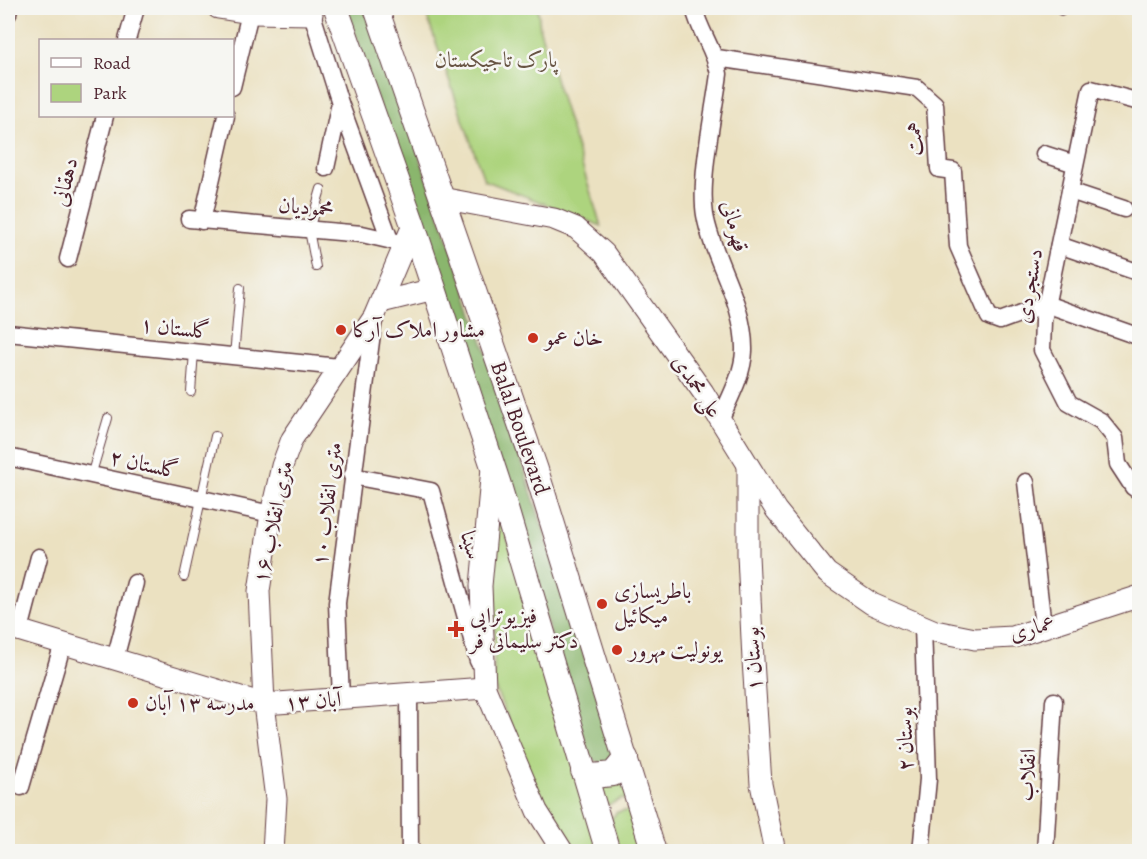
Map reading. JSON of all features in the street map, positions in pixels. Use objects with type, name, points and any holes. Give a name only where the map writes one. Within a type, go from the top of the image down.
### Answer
[{"type":"main road","points":[[339,17],[371,9]]},
{"type":"main road","name":"Balal Boulevard","points":[[371,9],[441,198],[536,471],[654,852]]},
{"type":"main road","name":"Balal Boulevard","points":[[339,17],[403,236],[434,289],[492,465],[608,852]]},
{"type":"main road","points":[[583,771],[603,777],[613,774],[626,758]]},
{"type":"street","points":[[8,14],[9,8]]},
{"type":"street","points":[[127,39],[136,8]]},
{"type":"street","points":[[222,8],[250,13],[312,14],[340,103],[403,236]]},
{"type":"street","name":"قهرمانی","points":[[694,8],[697,21],[717,58],[719,74],[704,193],[705,216],[734,294],[744,351],[739,376],[720,420]]},
{"type":"street","points":[[234,79],[250,13]]},
{"type":"street","name":"همت","points":[[717,58],[916,87],[935,104],[939,169],[953,171],[958,246],[989,317],[1000,321],[1046,304]]},
{"type":"street","name":"دستجردی","points":[[1140,102],[1091,89],[1046,304],[1042,350],[1069,403],[1101,421],[1115,438],[1118,464],[1132,487],[1140,492]]},
{"type":"street","points":[[326,168],[340,103]]},
{"type":"street","name":"دهقانی","points":[[68,259],[105,117]]},
{"type":"street","name":"محمودیان","points":[[226,117],[196,220],[403,236]]},
{"type":"street","points":[[1044,154],[1076,164]]},
{"type":"street","points":[[1070,191],[1124,209]]},
{"type":"street","name":"علی محمدی","points":[[441,198],[554,219],[576,228],[604,254],[720,420],[776,510],[827,573],[872,603],[923,626]]},
{"type":"street","name":"۱۶ متری انقلاب","points":[[273,852],[276,800],[264,704],[259,591],[271,514],[282,466],[292,439],[378,310],[403,236]]},
{"type":"street","points":[[1059,245],[1140,273]]},
{"type":"street","points":[[378,310],[434,289]]},
{"type":"street","points":[[1046,304],[1140,337]]},
{"type":"street","name":"۱۰ متری انقلاب","points":[[341,699],[337,603],[352,476],[378,310]]},
{"type":"street","name":"گلستان ۱","points":[[8,333],[339,367]]},
{"type":"street","name":"گلستان ۲","points":[[8,457],[271,514]]},
{"type":"street","points":[[492,465],[481,586],[485,688],[553,852]]},
{"type":"street","name":"بوستان ۱","points":[[748,465],[748,555],[761,784],[775,852]]},
{"type":"street","name":"سینا","points":[[352,476],[431,491],[485,688]]},
{"type":"street","points":[[1026,482],[1043,626]]},
{"type":"street","points":[[14,628],[39,557]]},
{"type":"street","points":[[115,659],[135,583]]},
{"type":"street","name":"عماری","points":[[923,626],[935,631],[975,639],[1013,637],[1140,596]]},
{"type":"street","name":"بوستان ۲","points":[[921,852],[928,779],[923,626]]},
{"type":"street","name":"۱۳ آبان","points":[[14,628],[264,704],[485,688]]},
{"type":"street","points":[[21,787],[63,644]]},
{"type":"street","points":[[409,694],[410,852]]},
{"type":"street","name":"انقلاب","points":[[1045,852],[1054,701]]},
{"type":"street","points":[[537,811],[563,852]]},
{"type":"lane","points":[[316,267],[309,230],[321,189]]},
{"type":"lane","points":[[234,356],[240,288]]},
{"type":"lane","points":[[191,392],[194,352]]},
{"type":"lane","points":[[91,476],[108,418]]},
{"type":"lane","points":[[184,577],[215,436]]},
{"type":"green space","points":[[347,8],[368,8],[465,287],[615,751],[611,761],[603,764],[591,758]]},
{"type":"green space","name":"پارک تاجیکستان","points":[[424,8],[538,8],[540,30],[601,226],[484,180]]},
{"type":"green space","points":[[496,502],[604,851],[572,851],[544,807],[494,685]]},
{"type":"green space","points":[[616,776],[632,800],[621,799],[604,807],[596,783]]},
{"type":"green space","points":[[632,810],[646,851],[619,851],[611,819],[617,812]]},
{"type":"place","name":"مشاور املاک آرکا","points":[[341,330]]},
{"type":"place","name":"خان عمو","points":[[533,338]]},
{"type":"place","name":"باطریسازی میکائیل","points":[[602,604]]},
{"type":"place","name":"فیزیوتراپی دکتر سلیمانی فر","points":[[456,629]]},
{"type":"place","name":"یونولیت مهرور","points":[[617,650]]},
{"type":"place","name":"مدرسه ۱۳ آبان","points":[[133,703]]}]
